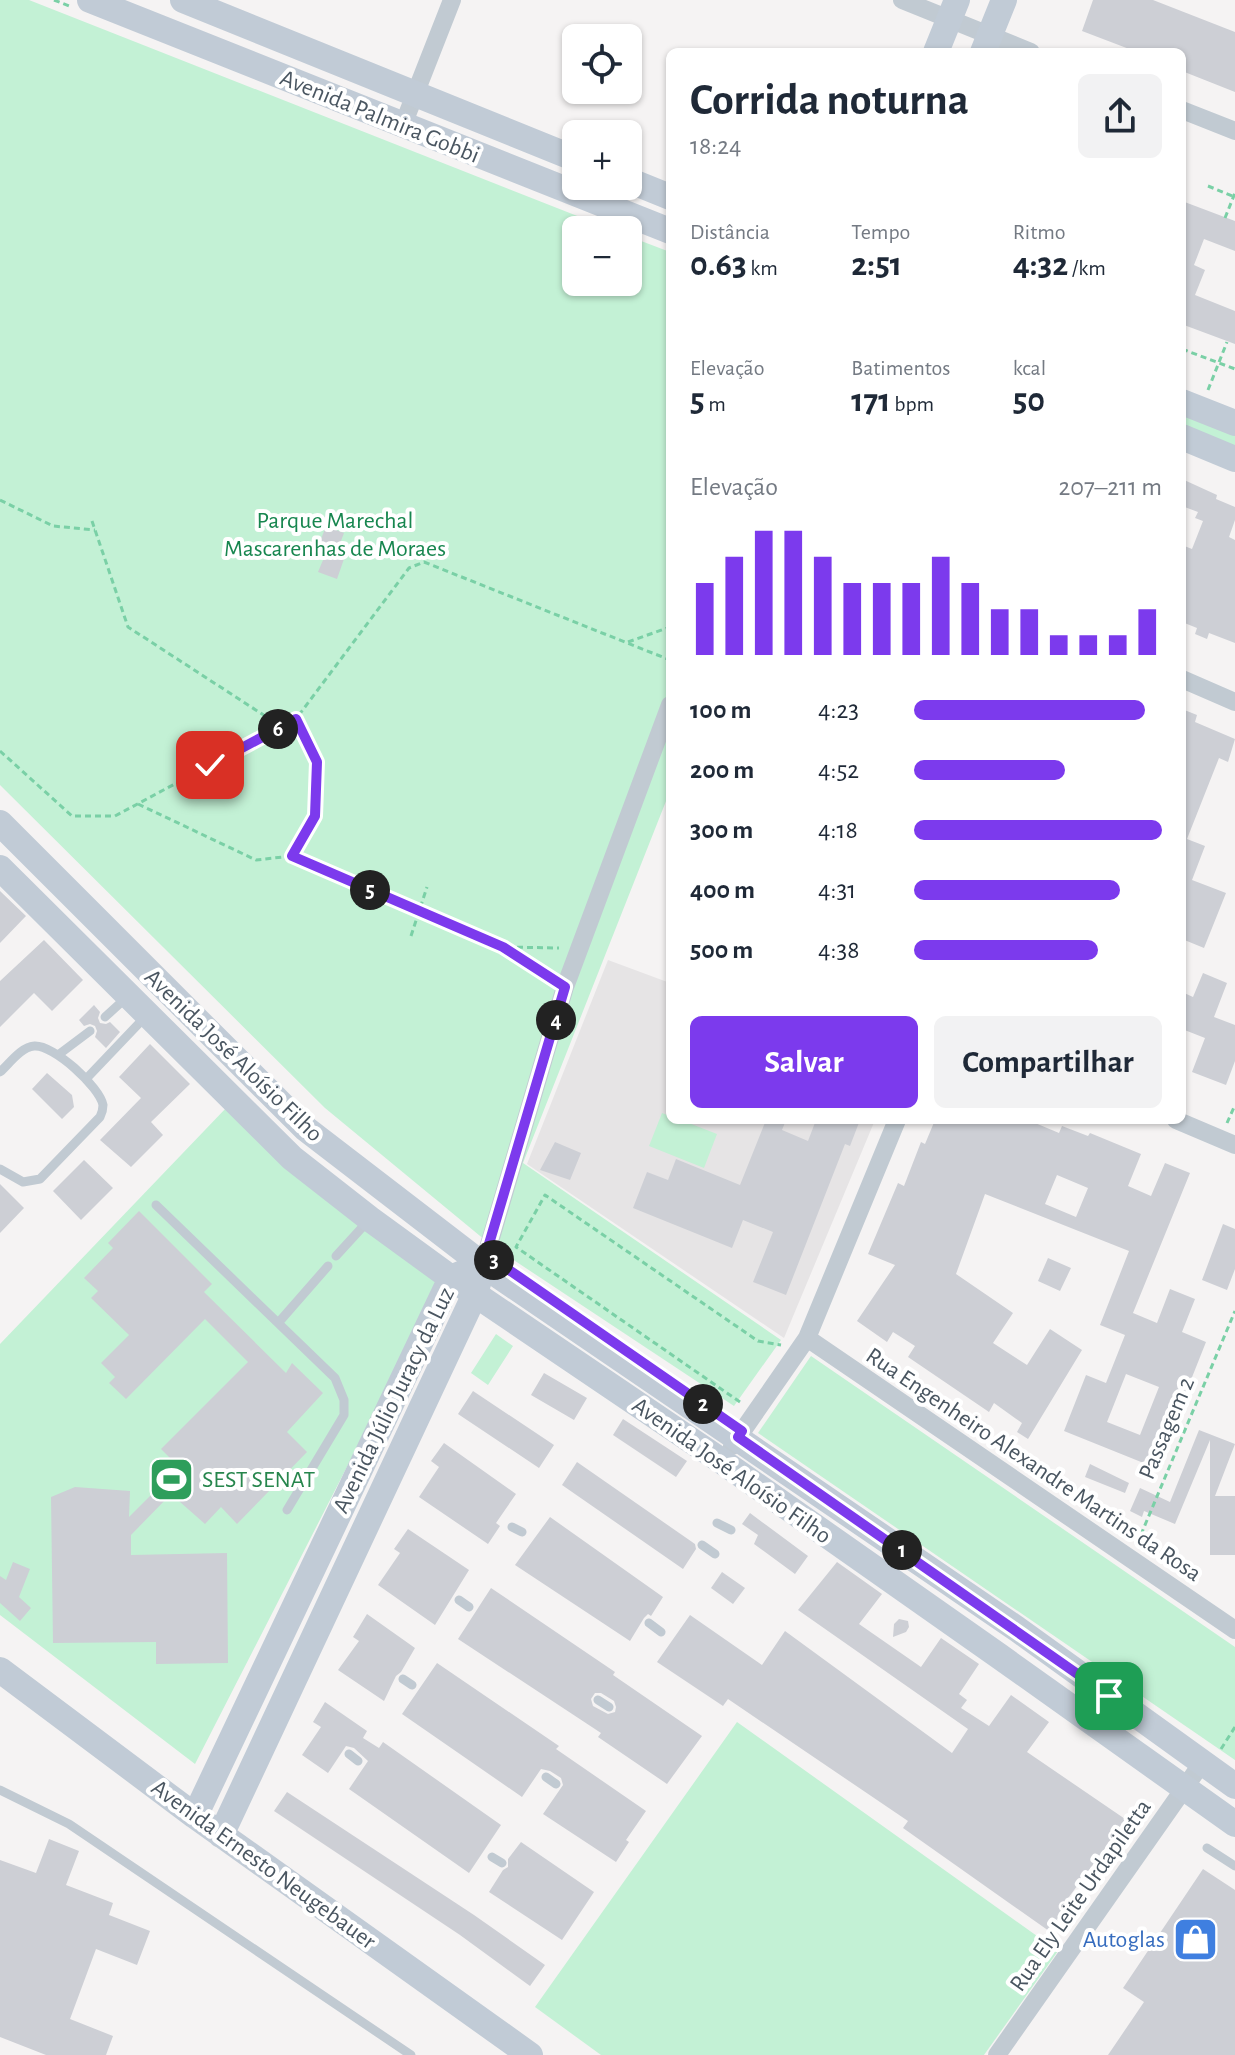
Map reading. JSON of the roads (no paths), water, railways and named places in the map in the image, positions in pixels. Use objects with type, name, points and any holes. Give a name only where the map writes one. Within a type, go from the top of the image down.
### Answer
[{"type":"street","name":"Avenida Palmira Gobbi","points":[[90,0],[666,229]]},
{"type":"street","name":"Avenida Palmira Gobbi","points":[[183,0],[562,153]]},
{"type":"street","points":[[403,125],[452,0]]},
{"type":"street","points":[[902,0],[953,10],[986,44],[1008,48]]},
{"type":"street","points":[[986,44],[1004,0]]},
{"type":"street","points":[[938,48],[953,10]]},
{"type":"street","points":[[1186,112],[1235,131]]},
{"type":"street","points":[[642,186],[666,195]]},
{"type":"street","points":[[1186,404],[1235,423]]},
{"type":"street","points":[[1186,439],[1235,459]]},
{"type":"street","points":[[1186,681],[1235,702]]},
{"type":"street","points":[[483,1265],[565,987],[666,716]]},
{"type":"street","name":"Avenida José Aloísio Filho","points":[[0,823],[306,1129],[483,1265],[1208,1761],[1235,1786]]},
{"type":"street","name":"Avenida José Aloísio Filho","points":[[0,868],[292,1158],[370,1219],[451,1278],[723,1462],[1235,1824]]},
{"type":"street","points":[[723,1462],[804,1343],[895,1124]]},
{"type":"street","points":[[1185,1124],[1235,1145]]},
{"type":"street","name":"Avenida Júlio Juracy da Luz","points":[[195,1816],[451,1278],[483,1265]]},
{"type":"street","name":"Avenida Júlio Juracy da Luz","points":[[221,1835],[475,1294],[483,1265]]},
{"type":"street","name":"Rua Engenheiro Alexandre Martins da Rosa","points":[[804,1343],[1235,1630]]},
{"type":"street","name":"Avenida Ernesto Neugebauer","points":[[2,1676],[530,2055]]},
{"type":"street","name":"Rua Ely Leite Urdapiletta","points":[[997,2055],[1184,1788],[1208,1761]]},
{"type":"lane","points":[[105,1017],[139,1004]]},
{"type":"lane","points":[[86,1079],[139,1004]]},
{"type":"lane","points":[[58,1055],[90,1031]]},
{"type":"lane","points":[[0,1072],[25,1049],[41,1047],[58,1055],[86,1079],[103,1104],[100,1117],[40,1179],[23,1182],[0,1169]]},
{"type":"lane","points":[[156,1205],[335,1378],[344,1400],[344,1415],[287,1510]]},
{"type":"lane","points":[[336,1256],[370,1219]]},
{"type":"lane","points":[[279,1322],[328,1266]]},
{"type":"lane","points":[[717,1523],[731,1530]]},
{"type":"lane","points":[[512,1527],[522,1532]]},
{"type":"lane","points":[[702,1545],[715,1554]]},
{"type":"lane","points":[[459,1600],[469,1607]]},
{"type":"lane","points":[[649,1623],[661,1632]]},
{"type":"lane","points":[[403,1679],[412,1685]]},
{"type":"lane","points":[[598,1700],[609,1707]]},
{"type":"lane","points":[[349,1754],[358,1761]]},
{"type":"lane","points":[[546,1777],[556,1784]]},
{"type":"lane","points":[[0,1790],[69,1824],[411,2055]]},
{"type":"lane","points":[[1207,1848],[1235,1866]]},
{"type":"lane","points":[[492,1857],[502,1863]]},
{"type":"place","name":"SEST SENAT","points":[[171,1479]]},
{"type":"place","name":"Autoglas","points":[[1196,1939]]},
{"type":"park label","name":"Parque Marechal Mascarenhas de Moraes","points":[[335,534]]}]
